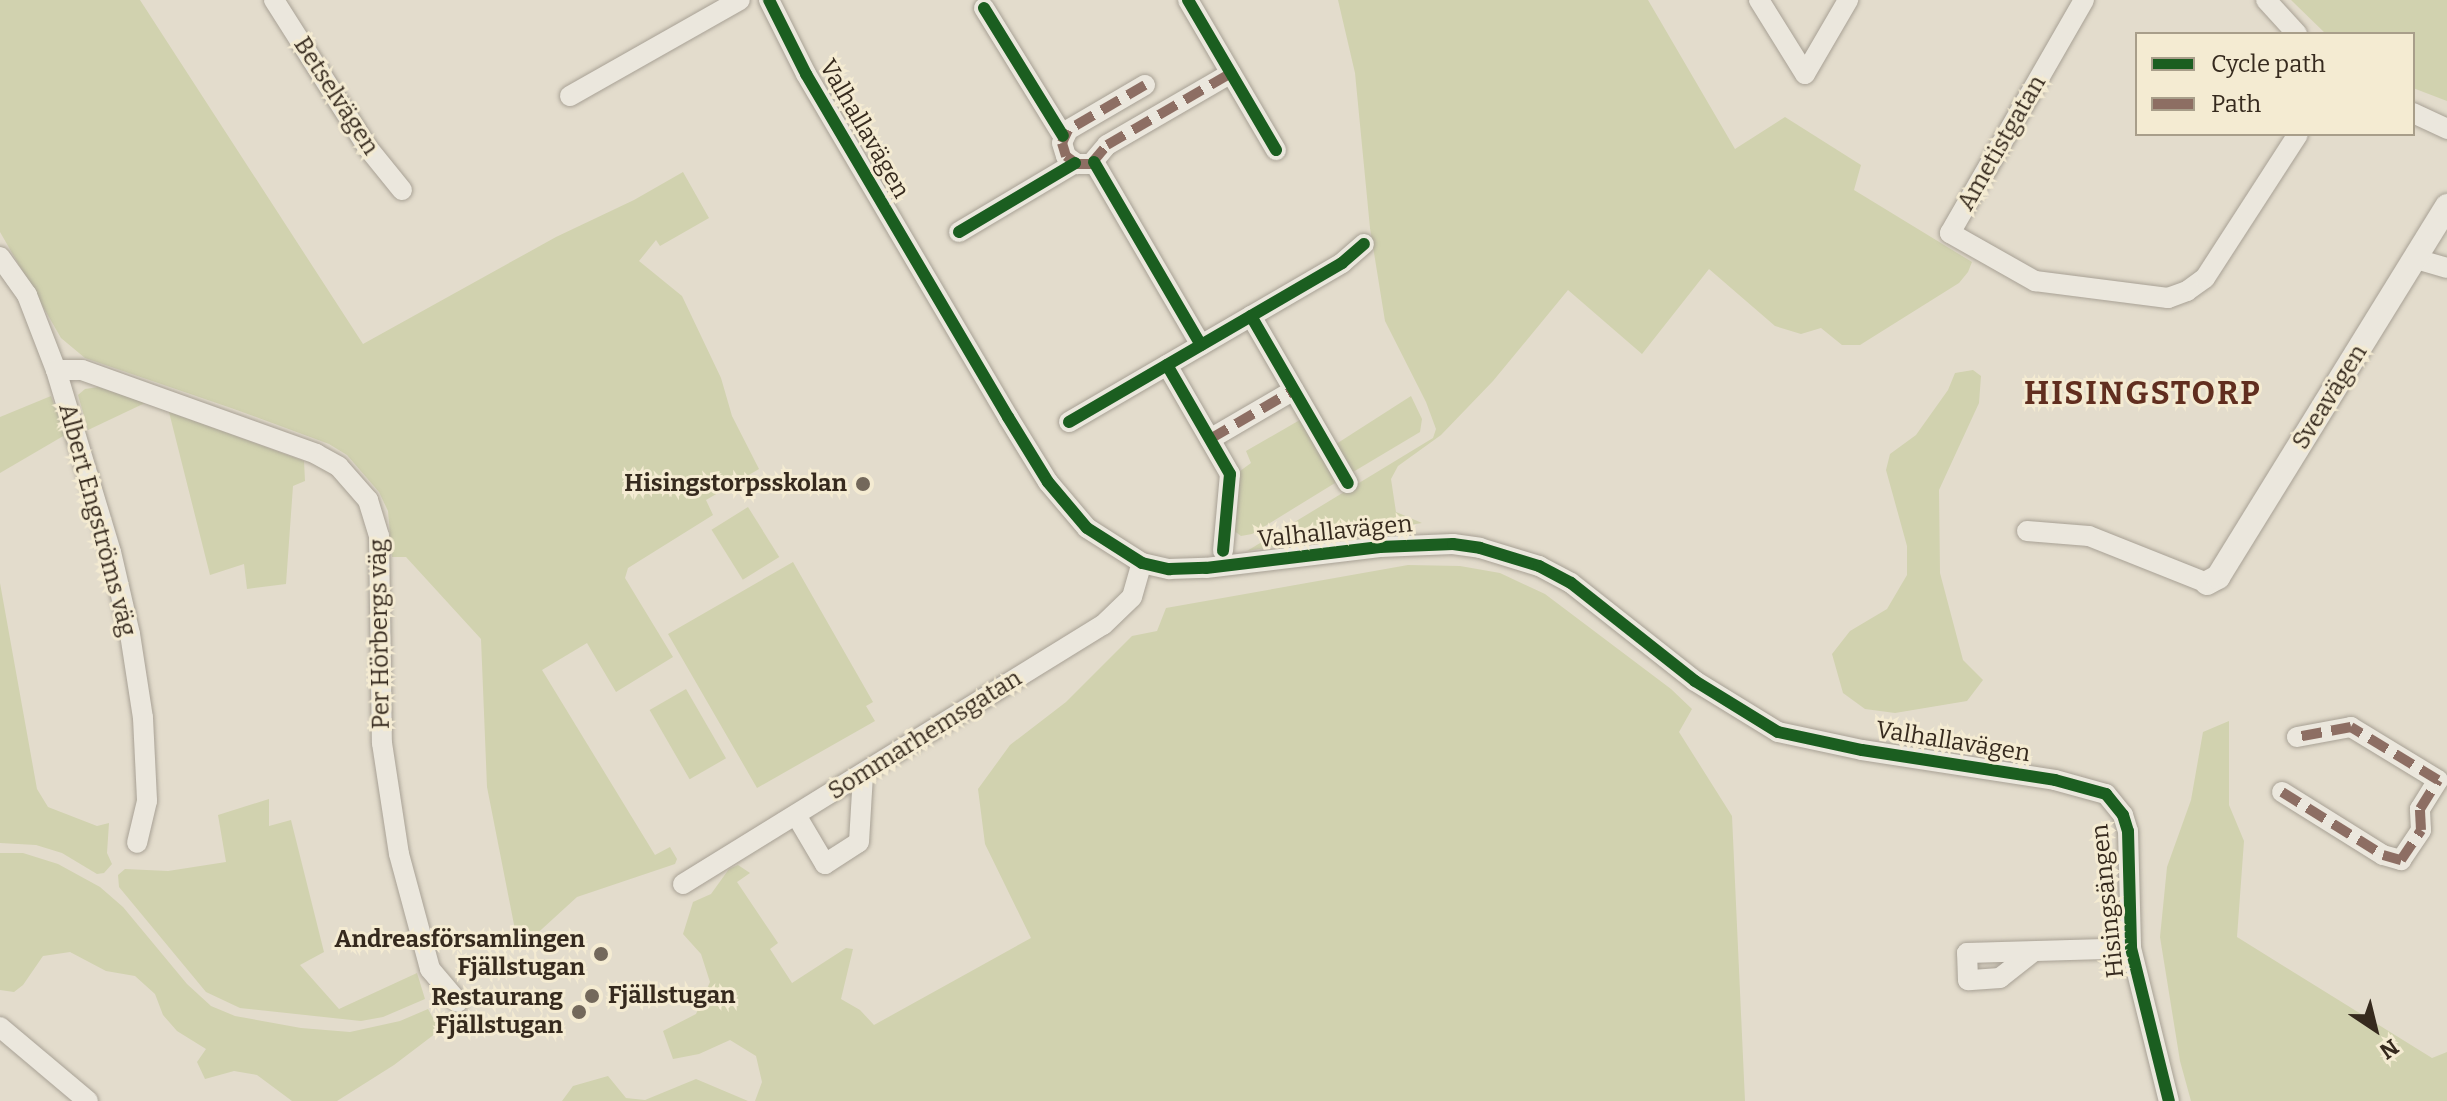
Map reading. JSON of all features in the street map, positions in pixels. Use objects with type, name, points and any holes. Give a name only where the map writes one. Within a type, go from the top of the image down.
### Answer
[{"type":"street","name":"Betselvägen","points":[[274,0],[368,148],[402,190]]},
{"type":"street","points":[[570,96],[740,0]]},
{"type":"street","name":"Valhallavägen","points":[[769,0],[806,74],[1048,482],[1087,528],[1142,563],[1169,569],[1206,568],[1380,547],[1453,544],[1480,548],[1539,566],[1571,583],[1695,681],[1778,732],[1862,750],[2055,780],[2106,794]]},
{"type":"street","points":[[1188,0],[1276,150]]},
{"type":"street","points":[[1759,0],[1805,74],[1848,0]]},
{"type":"street","name":"Ametistgatan","points":[[2084,0],[1950,233],[2035,281],[2168,298],[2187,291],[2205,278],[2297,136]]},
{"type":"street","points":[[2266,0],[2295,32]]},
{"type":"street","points":[[984,8],[1063,136],[1063,150],[1084,162],[1201,345]]},
{"type":"street","points":[[959,232],[1084,162],[1107,145],[1231,73]]},
{"type":"street","points":[[1063,136],[1145,85]]},
{"type":"street","points":[[2415,114],[2447,129]]},
{"type":"street","name":"Sveavägen","points":[[2207,583],[2218,577],[2447,206]]},
{"type":"street","points":[[1069,422],[1342,263],[1364,244]]},
{"type":"street","name":"Albert Engströms väg","points":[[0,257],[27,295],[56,370],[111,552],[130,634],[143,718],[147,801],[137,843]]},
{"type":"street","points":[[2416,259],[2447,268]]},
{"type":"street","points":[[1251,316],[1348,483]]},
{"type":"street","points":[[1167,365],[1231,480],[1223,551]]},
{"type":"street","name":"Per Hörbergs väg","points":[[56,370],[82,370],[316,454],[339,467],[368,500],[379,536],[382,743],[399,854],[430,969],[458,1002]]},
{"type":"street","points":[[1210,439],[1294,390]]},
{"type":"street","points":[[2027,531],[2089,536],[2207,583]]},
{"type":"street","name":"Sommarhemsgatan","points":[[683,884],[1103,625],[1132,597],[1142,563]]},
{"type":"street","points":[[2282,792],[2383,855],[2401,860],[2421,830],[2420,809],[2438,780],[2351,727],[2297,737]]},
{"type":"street","points":[[796,815],[825,864],[859,842],[863,774]]},
{"type":"street","name":"Hisingsängen","points":[[2106,794],[2123,815],[2128,831],[2131,948],[2169,1101]]},
{"type":"street","name":"Hisingsängen","points":[[2033,952],[2131,948]]},
{"type":"street","points":[[0,1027],[88,1101]]},
{"type":"green space","points":[[0,0],[140,0],[363,344],[556,237],[634,200],[683,172],[709,218],[660,246],[656,240],[639,261],[682,296],[721,378],[732,416],[759,469],[706,500],[713,515],[628,568],[625,578],[673,657],[616,692],[587,643],[542,670],[655,855],[670,847],[677,859],[675,864],[577,897],[519,950],[487,787],[481,639],[406,557],[392,557],[388,511],[379,492],[347,455],[329,444],[85,358],[61,338],[0,232]]},
{"type":"green space","points":[[1338,0],[1648,0],[1735,149],[1785,117],[1861,165],[1854,190],[1972,262],[1968,272],[1959,283],[1860,345],[1842,345],[1821,328],[1801,334],[1775,326],[1709,269],[1642,354],[1568,290],[1493,381],[1441,435],[1398,466],[1391,479],[1396,512],[1422,523],[1247,551],[1433,438],[1436,429],[1426,402],[1385,321],[1370,228],[1355,73]]},
{"type":"green space","points":[[2291,0],[2447,0],[2447,101],[2415,89],[2415,32],[2324,32]]},
{"type":"green space","points":[[1973,370],[1981,376],[1979,403],[1939,490],[1940,573],[1963,660],[1983,680],[1967,701],[1895,713],[1865,709],[1843,693],[1832,654],[1850,631],[1887,609],[1907,575],[1907,546],[1886,470],[1890,454],[1916,435],[1948,390],[1955,373]]},
{"type":"green space","points":[[98,387],[145,403],[88,430],[78,395],[85,389]]},
{"type":"green space","points":[[51,396],[65,435],[0,473],[0,417]]},
{"type":"green space","points":[[1411,396],[1422,419],[1420,432],[1348,475],[1333,446]]},
{"type":"green space","points":[[169,412],[304,461],[305,481],[293,486],[286,584],[247,589],[244,564],[210,575]]},
{"type":"green space","points":[[1305,417],[1336,471],[1335,483],[1252,534],[1241,536],[1233,530],[1236,474],[1251,463],[1246,451]]},
{"type":"green space","points":[[748,507],[779,557],[743,580],[712,530]]},
{"type":"green space","points":[[793,562],[873,702],[866,706],[875,721],[757,788],[668,634]]},
{"type":"green space","points":[[1408,565],[1460,566],[1500,573],[1545,594],[1671,689],[1692,709],[1679,732],[1732,816],[1745,1101],[755,1101],[762,1082],[756,1056],[730,1040],[699,1054],[673,1059],[663,1031],[696,1014],[710,982],[701,954],[683,934],[693,902],[711,894],[729,869],[738,865],[750,873],[737,882],[778,943],[770,949],[792,983],[846,948],[853,949],[841,999],[860,1010],[874,1025],[1031,938],[985,844],[978,789],[1010,745],[1066,702],[1132,636],[1157,631],[1166,608]]},
{"type":"green space","points":[[0,583],[37,789],[48,807],[97,826],[109,823],[107,853],[112,864],[104,873],[97,874],[62,853],[36,845],[0,843]]},
{"type":"green space","points":[[686,689],[726,758],[690,779],[650,710]]},
{"type":"green space","points":[[2229,721],[2229,805],[2244,841],[2237,937],[2432,1058],[2447,1052],[2447,1101],[2191,1101],[2180,1061],[2160,937],[2167,867],[2191,800],[2203,732]]},
{"type":"green space","points":[[269,799],[269,826],[291,820],[324,952],[300,965],[339,1009],[417,973],[425,999],[383,1017],[361,1021],[240,1008],[206,992],[119,887],[118,875],[125,869],[168,871],[226,862],[218,815]]},
{"type":"green space","points":[[0,853],[23,853],[58,864],[100,887],[123,907],[187,984],[211,1006],[235,1016],[301,1028],[350,1032],[400,1021],[428,1009],[437,1025],[444,1027],[394,1065],[337,1101],[292,1101],[257,1075],[234,1071],[205,1079],[197,1062],[206,1049],[177,1031],[163,1015],[155,994],[135,976],[106,971],[70,952],[43,956],[23,985],[14,992],[0,990]]},
{"type":"green space","points":[[608,1076],[626,1098],[645,1100],[696,1079],[748,1101],[562,1101],[573,1086]]},
{"type":"marked path","points":[[1145,85],[1068,130],[1062,143],[1066,156],[1077,164],[1091,164],[1107,145],[1231,73]]},
{"type":"marked path","points":[[1210,439],[1294,390]]},
{"type":"marked path","points":[[2282,792],[2383,855],[2401,860],[2421,830],[2420,809],[2438,780],[2351,727],[2297,737]]},
{"type":"cycle path","points":[[769,0],[806,74],[1008,417],[1048,482],[1087,528],[1142,563],[1169,569],[1206,568],[1380,547],[1453,544],[1480,548],[1539,566],[1571,583],[1695,681],[1778,732],[1862,750],[2055,780],[2106,794],[2123,815],[2128,831],[2131,948],[2169,1101]]},
{"type":"cycle path","points":[[1188,0],[1276,150]]},
{"type":"cycle path","points":[[984,8],[1063,136]]},
{"type":"cycle path","points":[[1094,162],[1201,345]]},
{"type":"cycle path","points":[[959,232],[1075,163]]},
{"type":"cycle path","points":[[1069,422],[1342,263],[1364,244]]},
{"type":"cycle path","points":[[1251,316],[1348,483]]},
{"type":"cycle path","points":[[1167,365],[1230,474],[1223,551]]},
{"type":"place","name":"Hisingstorpsskolan","points":[[863,484]]},
{"type":"place","name":"Andreasförsamlingen Fjällstugan","points":[[601,954]]},
{"type":"place","name":"Fjällstugan","points":[[592,996]]},
{"type":"place","name":"Restaurang Fjällstugan","points":[[579,1012]]},
{"type":"district","name":"HISINGSTORP","points":[[2143,393]]}]
